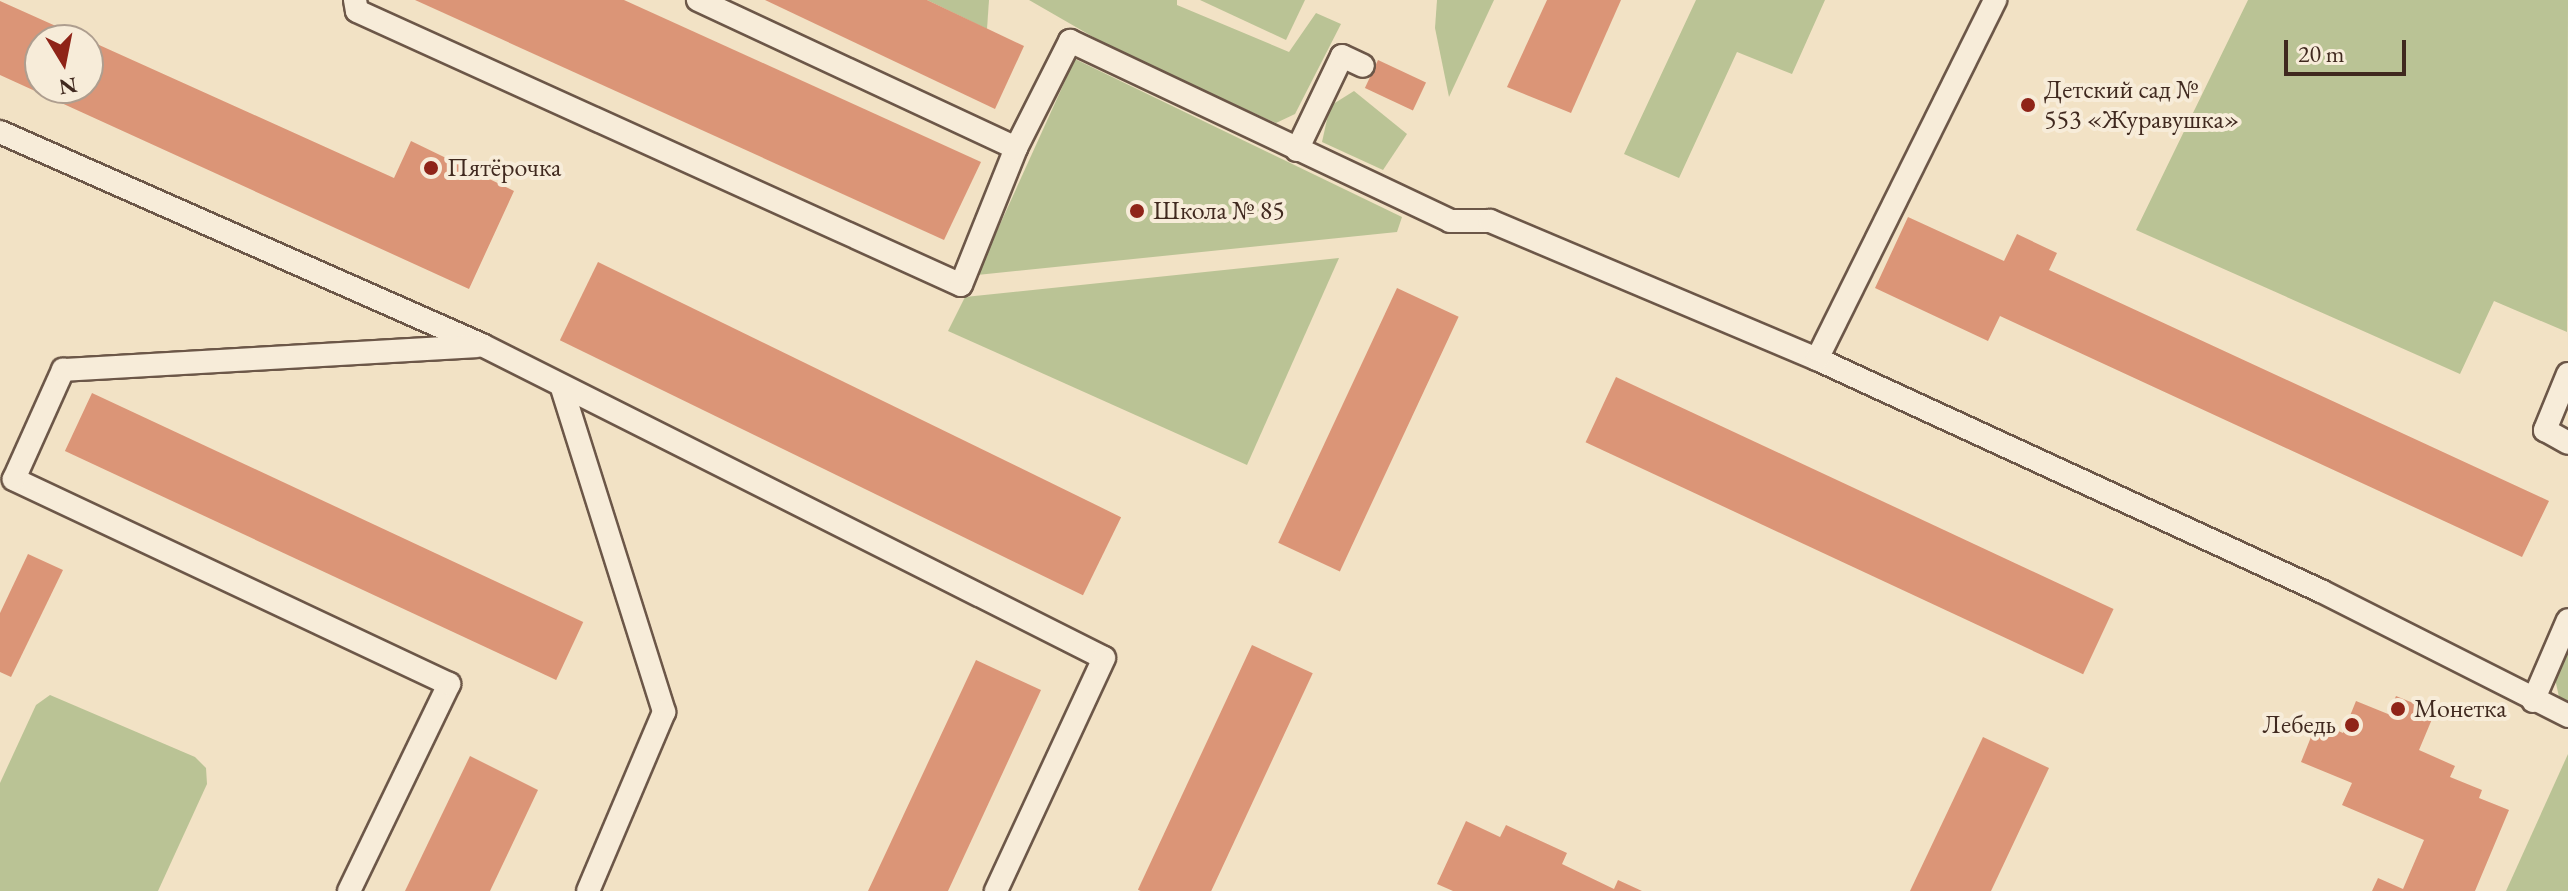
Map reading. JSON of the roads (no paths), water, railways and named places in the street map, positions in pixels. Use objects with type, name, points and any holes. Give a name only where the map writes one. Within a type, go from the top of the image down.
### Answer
[{"type":"lane","points":[[355,0],[357,11],[961,285],[1016,148],[1070,41],[1450,221],[1490,221],[1817,359],[2321,591],[2533,701],[2568,716]]},
{"type":"lane","points":[[698,0],[1016,148]]},
{"type":"lane","points":[[1817,359],[1995,0]]},
{"type":"lane","points":[[1297,150],[1342,56],[1363,66]]},
{"type":"lane","points":[[0,132],[482,345],[562,388],[1104,658],[996,891]]},
{"type":"lane","points":[[349,891],[449,684],[14,479],[63,370],[482,345]]},
{"type":"lane","points":[[2568,374],[2545,430],[2568,443]]},
{"type":"lane","points":[[562,388],[664,712],[588,891]]},
{"type":"lane","points":[[2533,701],[2568,620]]},
{"type":"place","name":"Детский сад № 553 «Журавушка»","points":[[2028,105]]},
{"type":"place","name":"Пятёрочка","points":[[431,168]]},
{"type":"place","name":"Школа № 85","points":[[1137,211]]},
{"type":"place","name":"Монетка","points":[[2398,709]]},
{"type":"place","name":"Лебедь","points":[[2352,725]]}]
